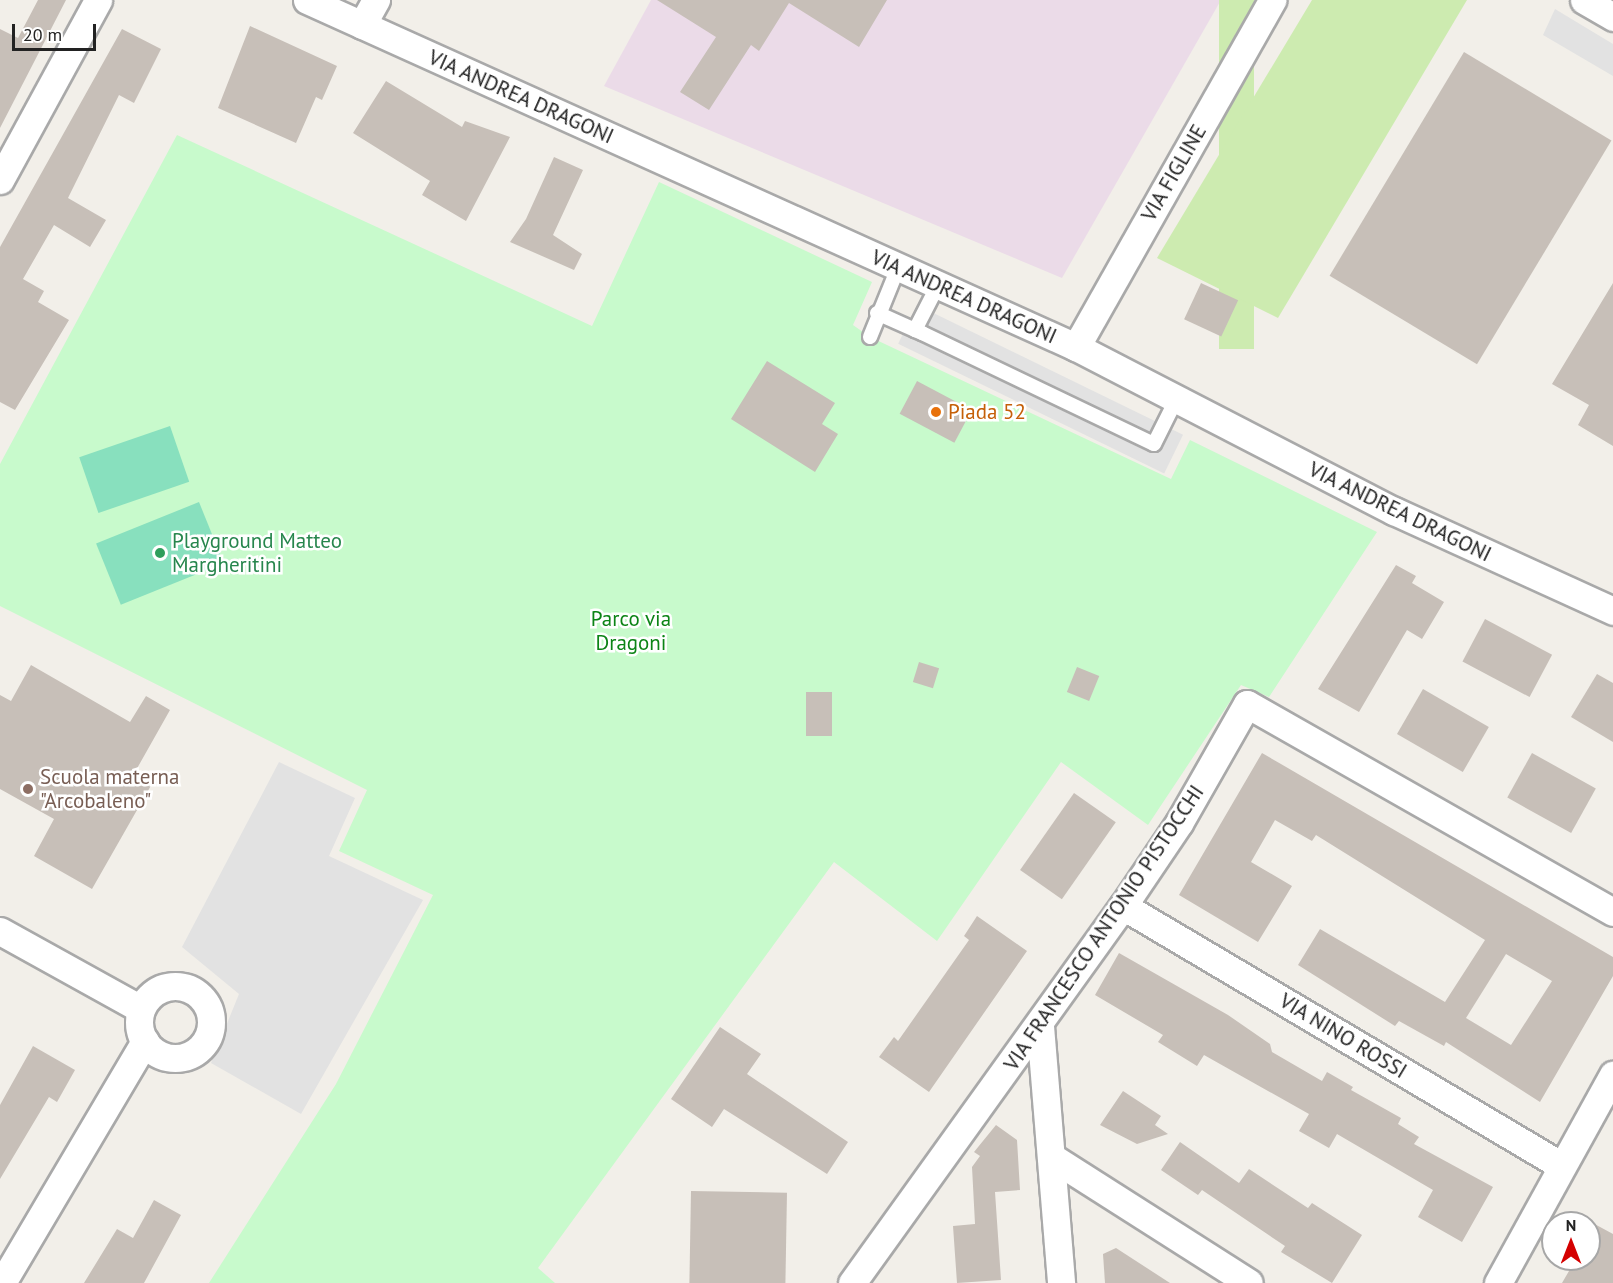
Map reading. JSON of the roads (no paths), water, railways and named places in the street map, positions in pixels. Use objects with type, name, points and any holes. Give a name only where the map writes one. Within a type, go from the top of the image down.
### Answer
[{"type":"street","points":[[0,180],[98,0]]},
{"type":"street","name":"VIA ANDREA DRAGONI","points":[[307,0],[937,287],[1076,347],[1175,402],[1394,511],[1613,611]]},
{"type":"street","points":[[362,25],[376,0]]},
{"type":"street","name":"VIA FIGLINE","points":[[1076,347],[1272,0]]},
{"type":"street","points":[[1584,0],[1613,17]]},
{"type":"street","name":"VIA FRANCESCO ANTONIO PISTOCCHI","points":[[852,1283],[1040,1026],[1123,906],[1179,823],[1247,704],[1613,912]]},
{"type":"street","name":"VIA NINO ROSSI","points":[[1123,906],[1562,1166]]},
{"type":"street","points":[[0,931],[141,1009]]},
{"type":"street","points":[[2,1283],[145,1041],[141,1009],[155,992],[175,986],[197,993],[210,1012],[208,1036],[194,1053],[162,1055],[145,1041]]},
{"type":"street","points":[[1040,1026],[1053,1158],[1060,1283]]},
{"type":"street","points":[[1498,1283],[1613,1075]]},
{"type":"street","points":[[1053,1158],[1249,1283]]},
{"type":"lane","points":[[870,337],[877,314],[898,268]]},
{"type":"lane","points":[[915,330],[937,287]]},
{"type":"lane","points":[[877,314],[1154,444],[1175,402]]},
{"type":"place","name":"Piada 52","points":[[936,412]]},
{"type":"place","name":"Playground Matteo Margheritini","points":[[160,553]]},
{"type":"place","name":"Scuola materna \"Arcobaleno\"","points":[[28,789]]},
{"type":"park label","name":"Parco via Dragoni","points":[[631,631]]}]
